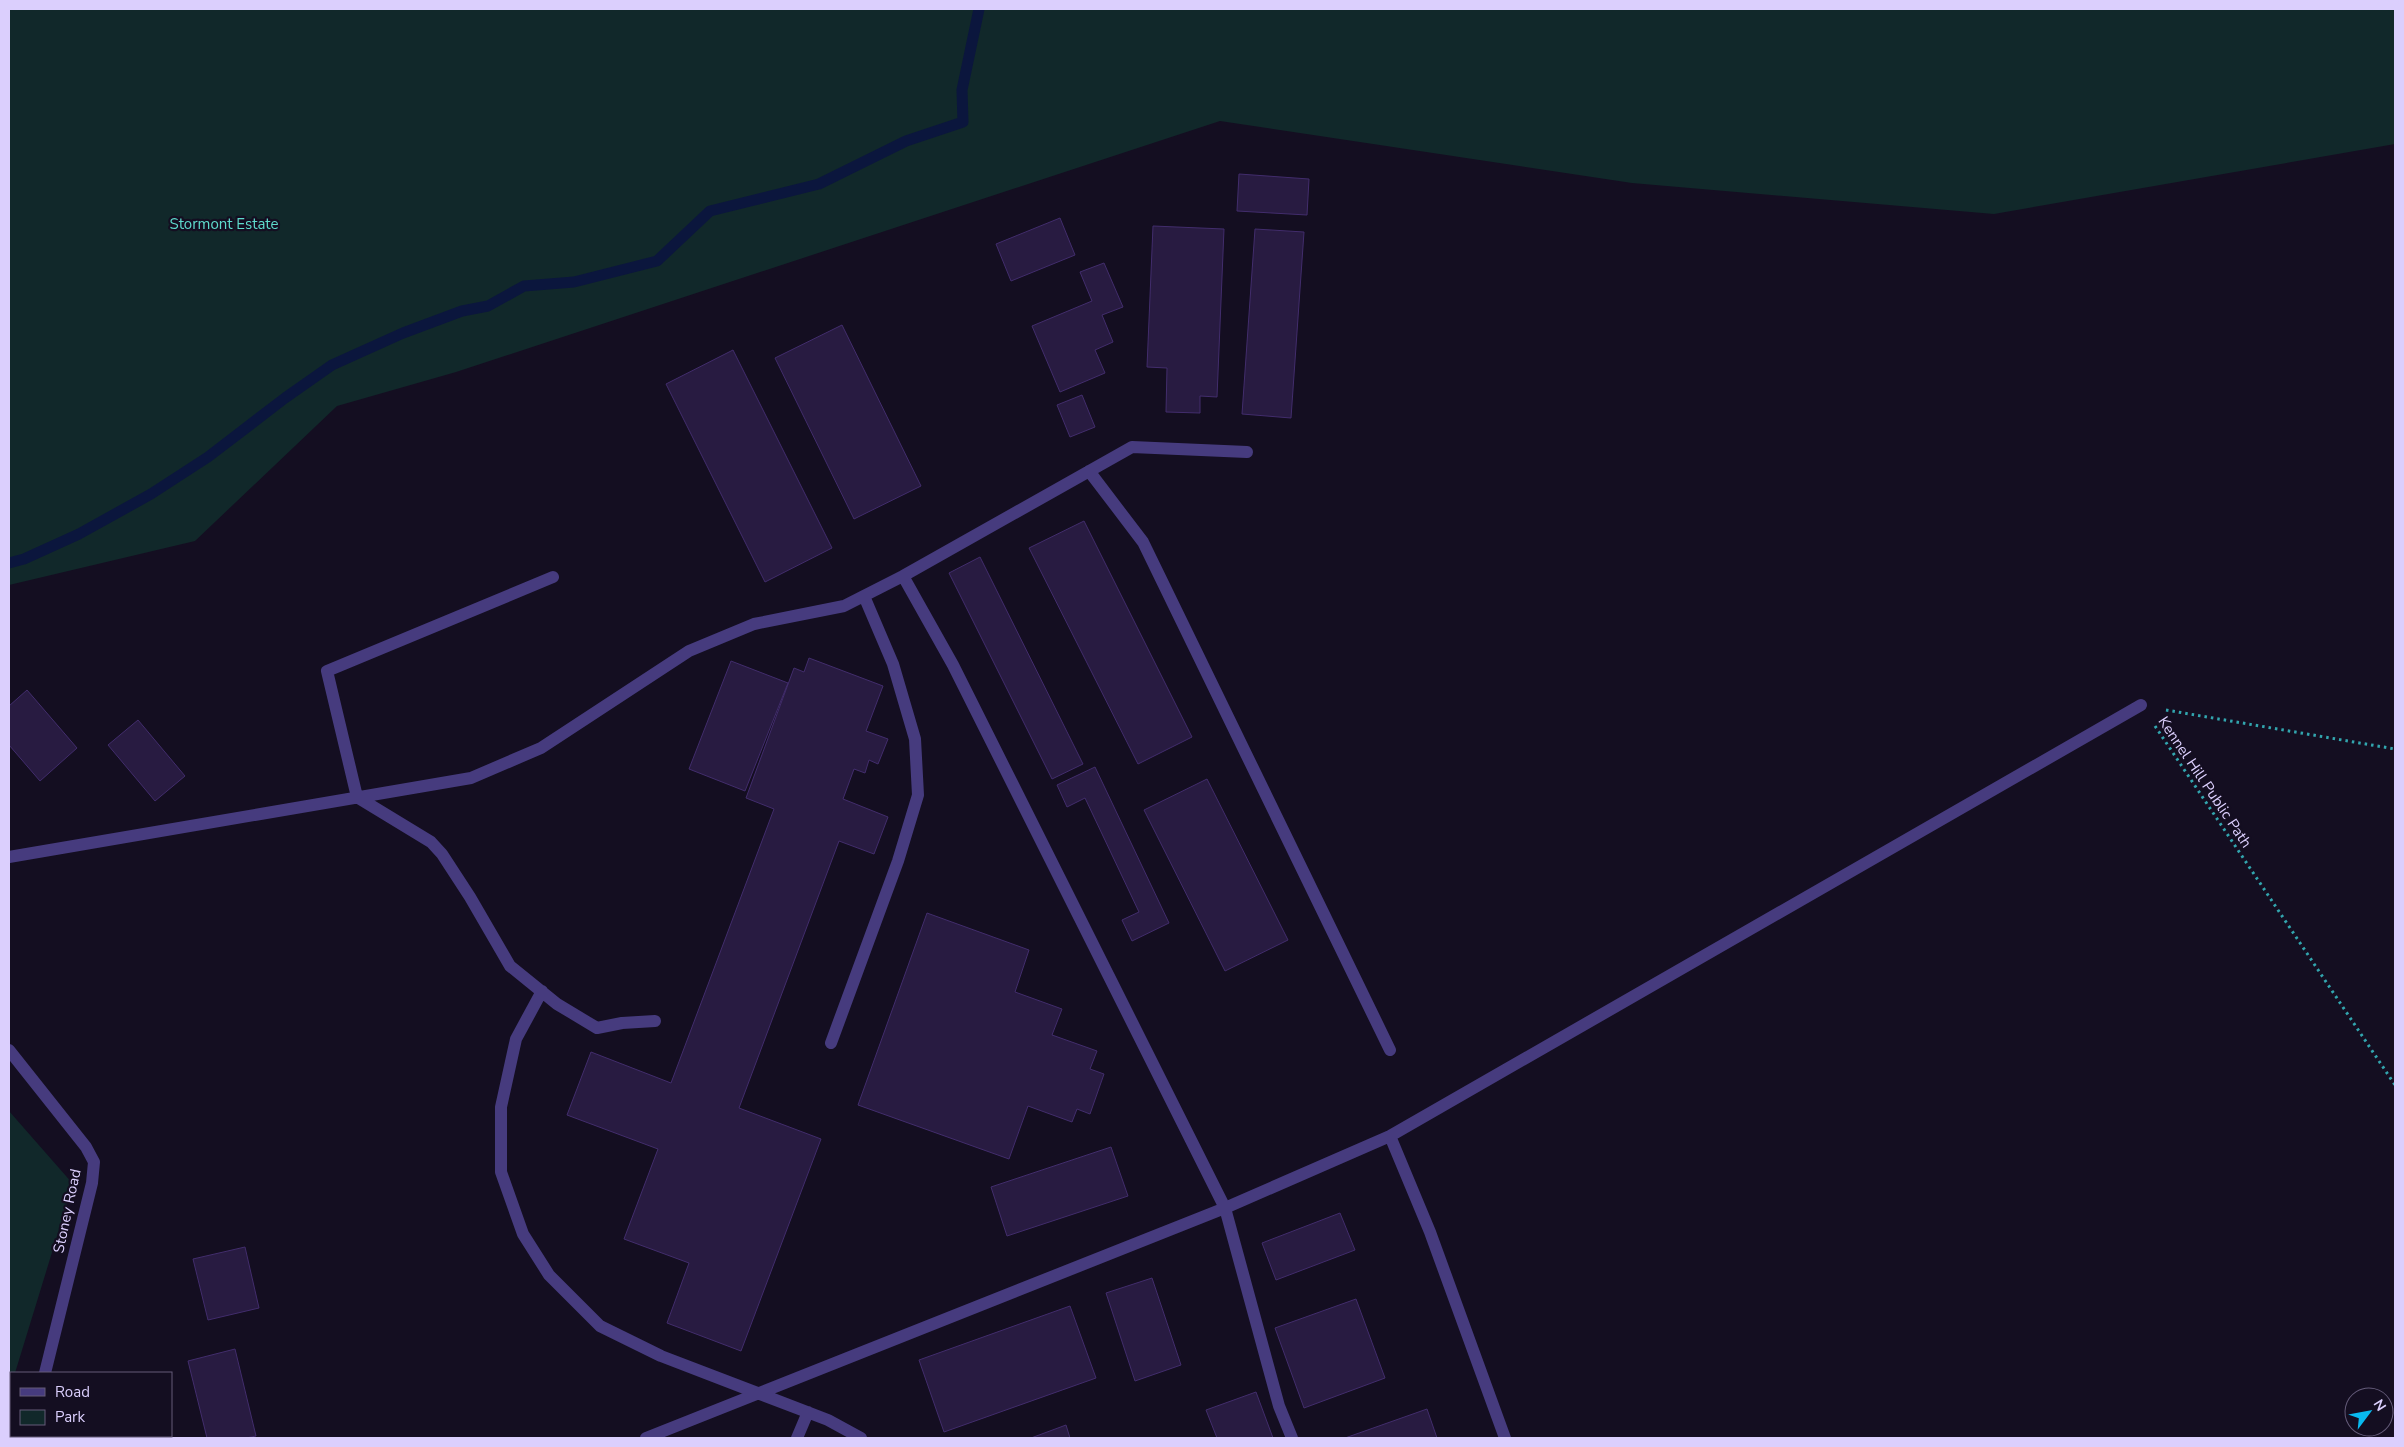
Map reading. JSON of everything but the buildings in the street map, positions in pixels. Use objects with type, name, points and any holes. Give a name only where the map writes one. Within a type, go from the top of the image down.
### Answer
[{"type":"street","points":[[9,857],[471,778],[541,748],[689,651],[754,624],[844,606],[903,576],[1132,446],[1247,452]]},
{"type":"street","points":[[1089,471],[1143,542],[1390,1050]]},
{"type":"street","points":[[903,576],[952,665],[1225,1208],[1280,1406],[1292,1438]]},
{"type":"street","points":[[553,578],[327,671],[358,797],[430,842],[442,854],[470,896],[510,966],[557,1004],[598,1028],[622,1023],[655,1022]]},
{"type":"street","points":[[831,1043],[898,861],[918,795],[915,739],[893,664],[864,596]]},
{"type":"street","points":[[646,1438],[1225,1208],[1390,1136],[2141,705]]},
{"type":"street","points":[[542,991],[516,1039],[501,1106],[501,1172],[523,1234],[549,1275],[600,1326],[661,1356],[828,1420],[861,1438]]},
{"type":"street","name":"Stoney Road","points":[[9,1050],[86,1147],[94,1162],[92,1183],[45,1372]]},
{"type":"street","points":[[1390,1136],[1430,1232],[1505,1438]]},
{"type":"street","points":[[797,1438],[808,1412]]},
{"type":"path","name":"Kennel Hill Public Path","points":[[2141,705],[2395,749]]},
{"type":"path","name":"Kennel Hill Public Path","points":[[2141,705],[2395,1085]]},
{"type":"green space","name":"Stormont Estate","points":[[9,9],[2395,9],[2395,144],[1994,214],[1632,183],[1220,121],[456,372],[337,406],[195,541],[9,585]]},
{"type":"green space","points":[[9,1111],[73,1184],[15,1372],[10,1372],[9,1393]]},
{"type":"waterway","points":[[9,563],[24,559],[79,534],[151,494],[208,457],[285,398],[332,365],[403,333],[462,311],[488,306],[524,286],[574,282],[657,261],[710,211],[819,184],[906,141],[963,122],[962,90],[979,9]]}]
